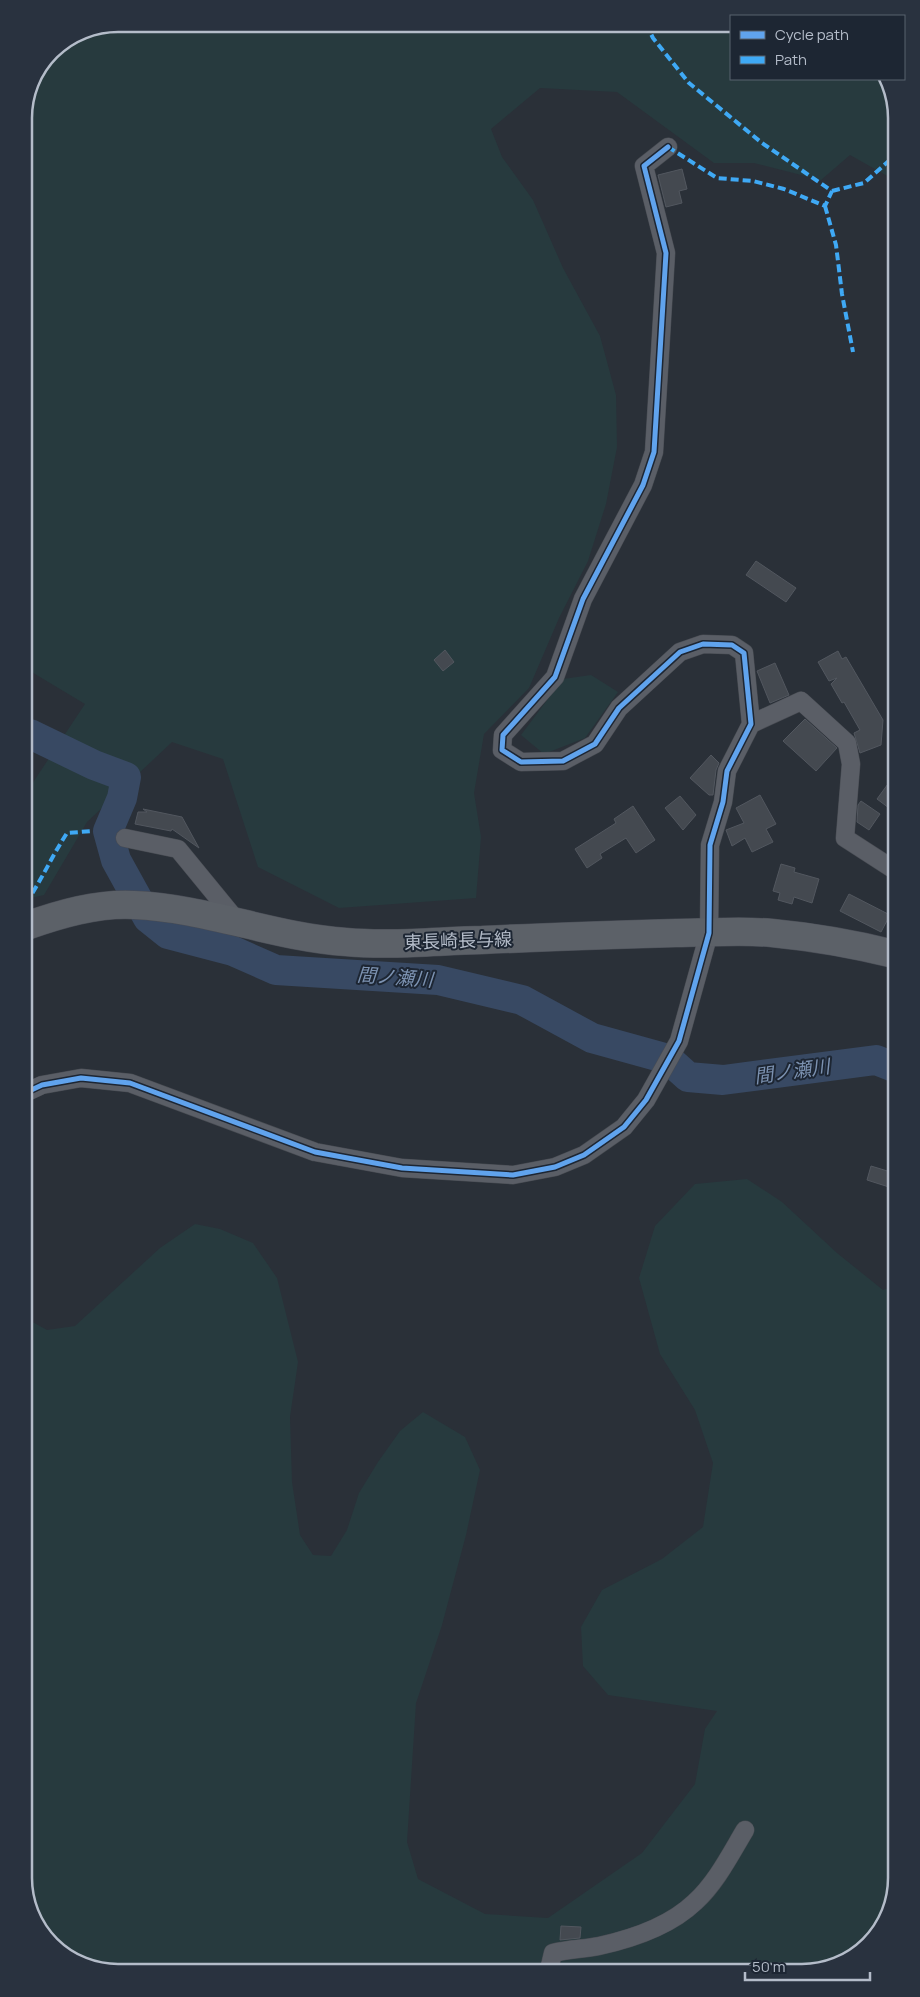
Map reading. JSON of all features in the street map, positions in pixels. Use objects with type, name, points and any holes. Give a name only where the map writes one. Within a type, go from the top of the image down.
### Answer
[{"type":"main road","name":"東長崎長与線","points":[[33,924],[54,916],[94,907],[133,905],[237,921],[311,938],[347,942],[449,942],[725,931],[771,933],[865,947],[888,953]]},
{"type":"street","points":[[32,1089],[42,1085],[81,1078],[130,1082],[316,1152],[402,1168],[513,1175],[555,1167],[584,1155],[624,1128],[646,1100],[679,1041],[709,932],[710,845],[723,802],[726,771],[751,724],[744,653],[732,645],[703,644],[680,652],[619,708],[596,744],[563,761],[522,762],[502,750],[503,735],[555,677],[583,598],[644,485],[654,452],[666,253],[644,166],[668,147]]},
{"type":"street","points":[[751,724],[801,701],[847,743],[851,764],[845,838],[888,866]]},
{"type":"street","points":[[125,838],[178,849],[237,921]]},
{"type":"street","points":[[550,1964],[553,1953],[598,1946],[631,1937],[678,1916],[695,1902],[716,1877],[745,1830]]},
{"type":"green space","points":[[118,32],[730,33],[730,80],[879,80],[887,107],[888,176],[850,155],[821,180],[754,163],[714,163],[617,92],[540,88],[491,129],[502,157],[533,200],[563,268],[600,336],[616,395],[617,447],[606,504],[588,561],[559,618],[529,688],[484,734],[474,793],[481,837],[476,898],[339,908],[258,867],[223,759],[172,742],[87,822],[44,895],[33,898],[33,783],[85,704],[33,673],[33,112],[35,96],[41,80],[50,66],[62,54],[75,44],[91,37]]},
{"type":"green space","points":[[591,675],[618,692],[585,738],[544,754],[521,735],[563,679]]},
{"type":"green space","points":[[747,1179],[782,1202],[837,1253],[883,1290],[888,1288],[888,1879],[883,1906],[873,1927],[854,1947],[840,1956],[819,1963],[802,1964],[112,1964],[96,1962],[85,1958],[66,1947],[47,1927],[41,1917],[34,1896],[32,1879],[32,1322],[47,1330],[75,1326],[160,1248],[195,1224],[220,1229],[253,1243],[277,1278],[298,1362],[290,1417],[292,1482],[300,1535],[313,1555],[331,1556],[347,1530],[359,1493],[378,1462],[400,1431],[423,1412],[465,1437],[480,1470],[466,1535],[442,1625],[416,1703],[407,1842],[418,1879],[485,1914],[548,1918],[642,1853],[695,1784],[705,1729],[717,1711],[608,1695],[583,1666],[581,1627],[602,1590],[662,1559],[703,1527],[713,1463],[695,1410],[660,1354],[639,1278],[655,1226],[695,1184]]},
{"type":"building","points":[[682,169],[687,189],[679,191],[682,203],[666,207],[658,175]]},
{"type":"building","points":[[756,561],[796,588],[786,602],[746,575]]},
{"type":"building","points":[[445,650],[454,662],[443,671],[434,660]]},
{"type":"building","points":[[838,651],[842,659],[846,657],[883,720],[881,745],[860,753],[854,733],[860,730],[831,684],[837,678],[829,681],[818,662]]},
{"type":"building","points":[[775,663],[789,695],[770,703],[757,671]]},
{"type":"building","points":[[805,719],[837,748],[816,771],[783,741]]},
{"type":"building","points":[[711,755],[719,763],[716,770],[713,795],[709,795],[690,778]]},
{"type":"building","points":[[888,784],[888,807],[877,799]]},
{"type":"building","points":[[760,795],[776,824],[766,829],[773,842],[752,852],[745,838],[732,846],[726,830],[744,823],[736,808]]},
{"type":"building","points":[[680,796],[696,815],[683,830],[665,808]]},
{"type":"building","points":[[861,801],[880,814],[869,830],[857,822],[858,805]]},
{"type":"building","points":[[633,806],[655,840],[636,853],[626,838],[600,854],[602,858],[587,868],[575,849],[616,823],[614,819]]},
{"type":"building","points":[[143,809],[182,817],[199,848],[172,829],[171,831],[135,824],[138,812],[147,812]]},
{"type":"building","points":[[781,864],[795,868],[794,872],[819,879],[812,903],[794,897],[792,904],[778,900],[780,893],[773,891]]},
{"type":"building","points":[[849,894],[888,914],[888,919],[881,932],[840,911]]},
{"type":"building","points":[[871,1166],[888,1171],[888,1187],[867,1180]]},
{"type":"building","points":[[561,1926],[581,1927],[580,1938],[560,1940]]},
{"type":"waterway","name":"間ノ瀬川","points":[[33,735],[94,765],[126,777],[122,798],[108,831],[116,860],[148,918],[168,934],[233,951],[276,970],[438,980],[522,1000],[592,1038],[668,1059],[688,1077],[723,1080],[876,1060],[888,1065]]},
{"type":"marked path","points":[[650,33],[689,83],[762,143],[832,191],[825,206],[784,189],[753,181],[717,178],[668,147]]},
{"type":"marked path","points":[[832,191],[864,183],[888,162]]},
{"type":"marked path","points":[[825,206],[836,245],[842,294],[853,352]]},
{"type":"marked path","points":[[33,893],[67,833],[92,831]]},
{"type":"cycle path","points":[[32,1089],[42,1085],[81,1078],[130,1083],[315,1152],[402,1168],[513,1175],[555,1167],[584,1155],[624,1127],[646,1100],[679,1041],[709,933],[710,845],[723,802],[727,771],[751,724],[744,653],[732,645],[703,644],[680,652],[619,708],[595,744],[563,761],[521,762],[502,750],[503,735],[555,677],[583,599],[643,485],[654,452],[666,253],[644,166],[668,147]]}]
